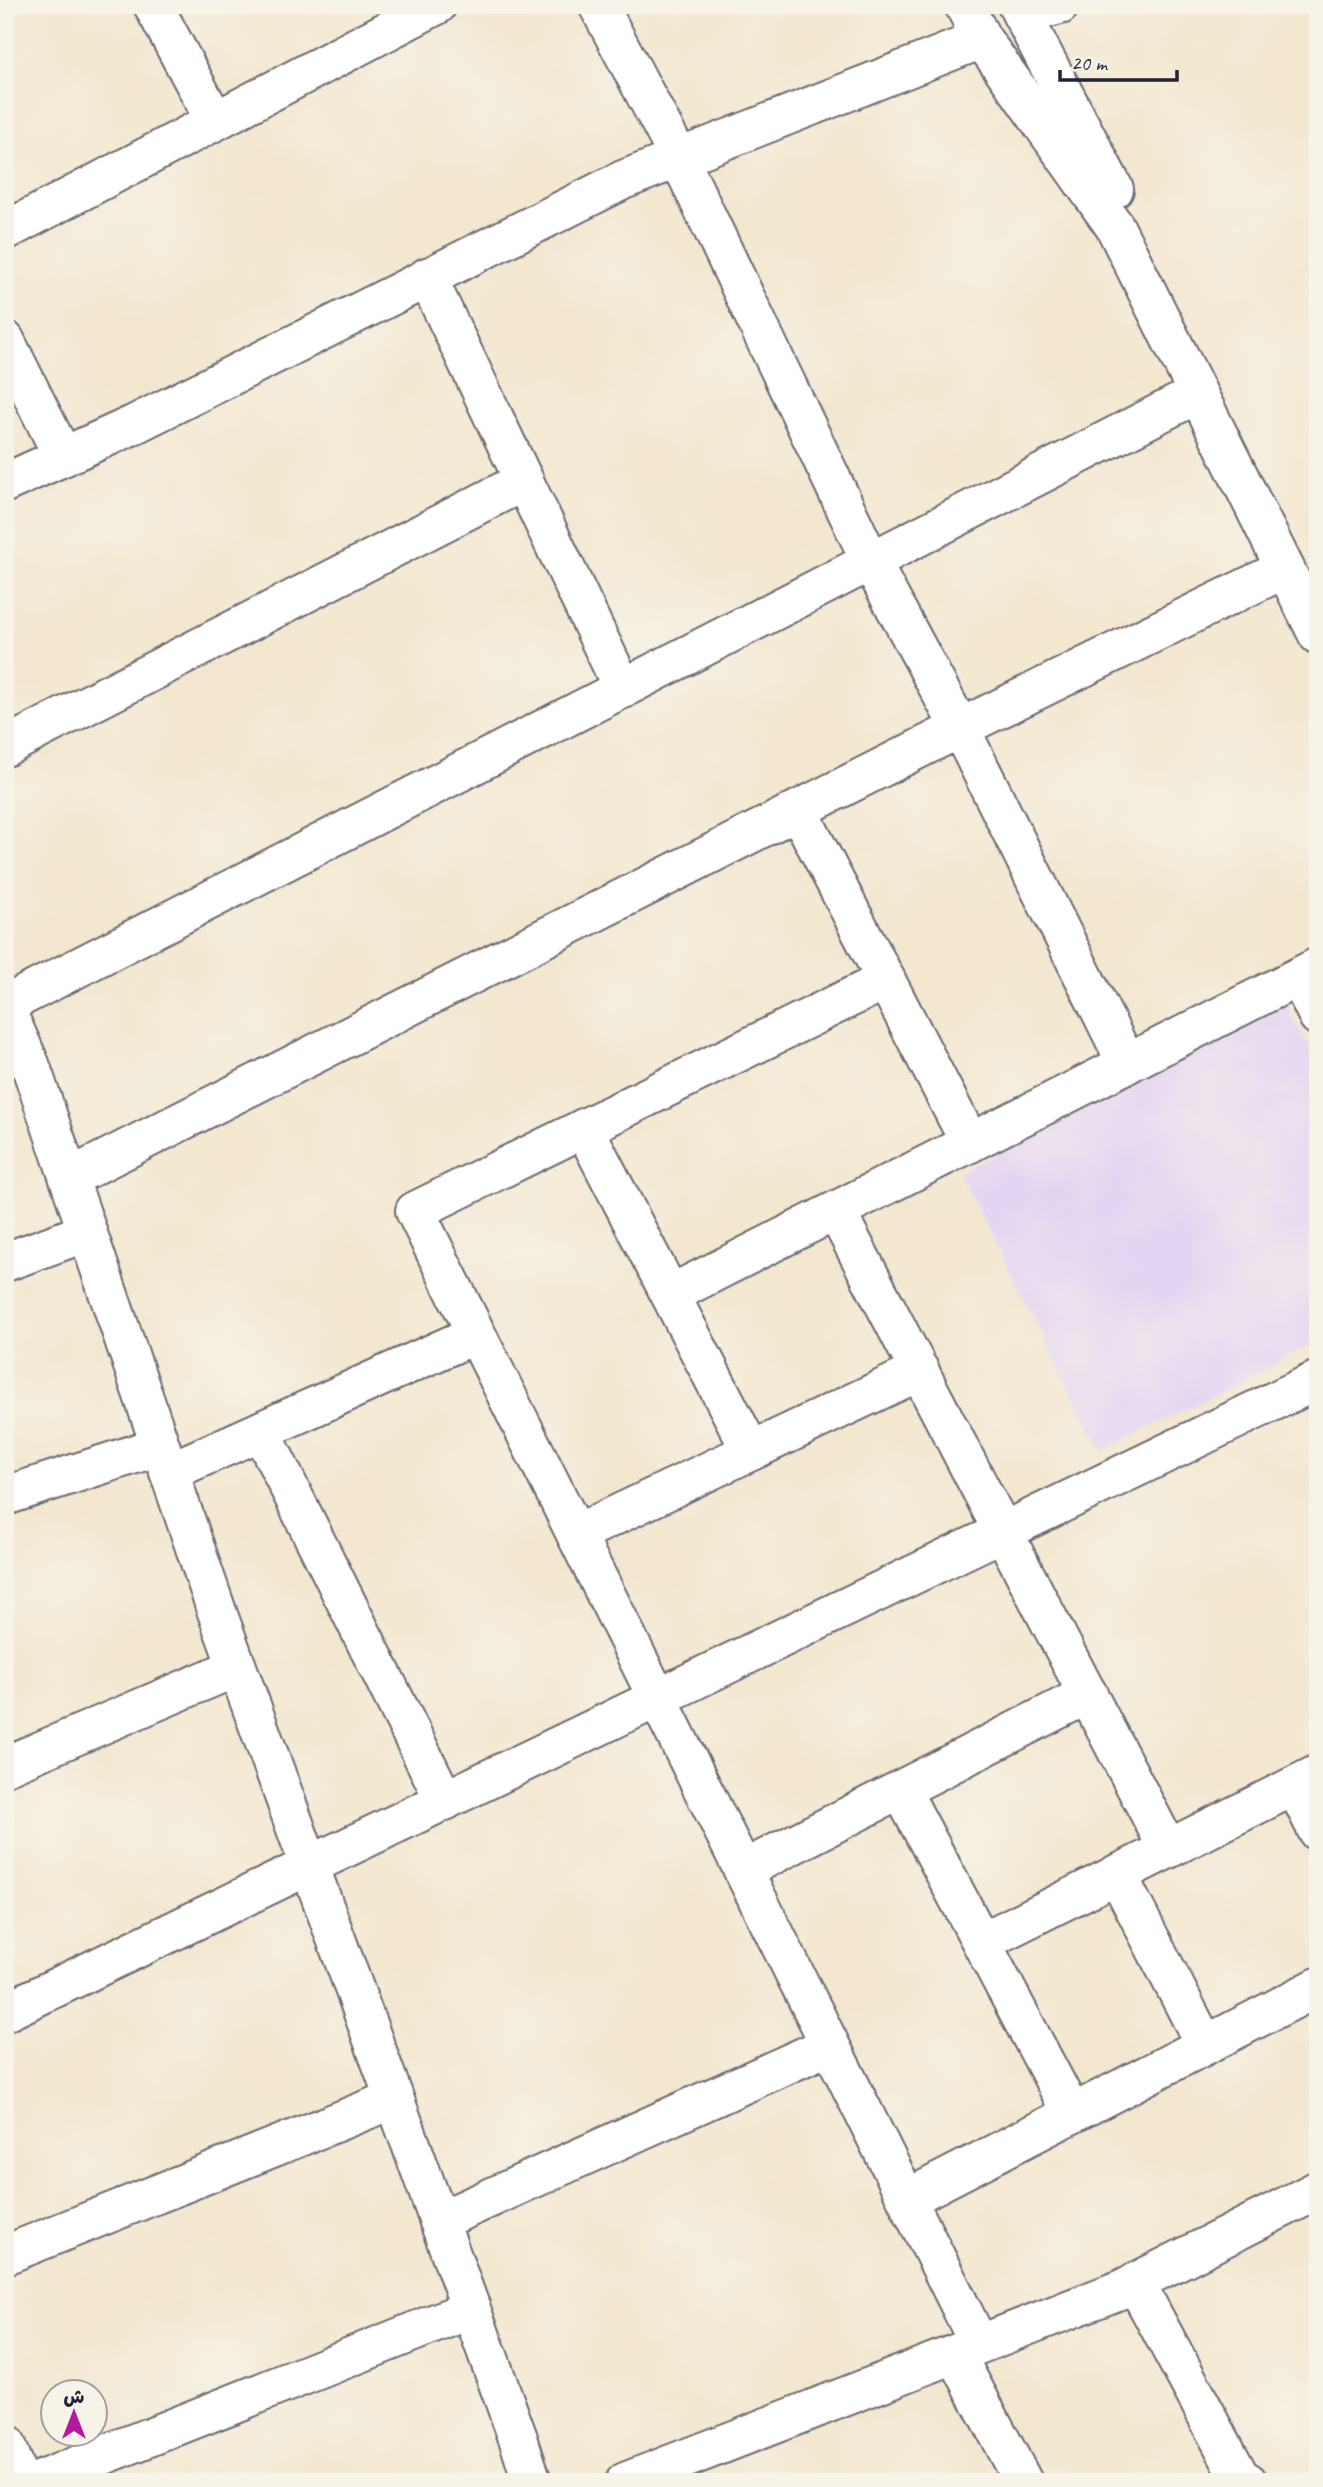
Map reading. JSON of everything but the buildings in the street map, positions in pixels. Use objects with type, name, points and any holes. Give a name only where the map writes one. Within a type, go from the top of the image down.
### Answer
[{"type":"street","points":[[153,5],[215,121]]},
{"type":"street","points":[[5,231],[437,5]]},
{"type":"street","points":[[598,5],[679,158],[871,562],[960,728],[1127,1064]]},
{"type":"street","points":[[964,5],[982,39],[1115,227],[1318,635]]},
{"type":"street","points":[[1060,5],[1019,10],[1122,203],[1145,290]]},
{"type":"street","points":[[5,483],[133,425],[622,180],[982,39]]},
{"type":"street","points":[[427,277],[622,689]]},
{"type":"street","points":[[5,340],[63,457]]},
{"type":"street","points":[[532,2482],[237,1668],[30,1065],[8,1020],[622,689],[1197,394]]},
{"type":"street","points":[[5,747],[524,481]]},
{"type":"street","points":[[69,1178],[960,728],[1284,569]]},
{"type":"street","points":[[797,810],[970,1143]]},
{"type":"street","points":[[671,1294],[1308,972],[1318,1016]]},
{"type":"street","points":[[886,980],[415,1211],[907,2199],[1023,2482]]},
{"type":"street","points":[[584,1128],[751,1451]]},
{"type":"street","points":[[836,1211],[1168,1849]]},
{"type":"street","points":[[5,1262],[87,1232]]},
{"type":"street","points":[[5,1496],[164,1459],[261,1431],[476,1334]]},
{"type":"street","points":[[576,1534],[920,1371]]},
{"type":"street","points":[[5,2012],[1318,1380]]},
{"type":"street","points":[[261,1431],[445,1801]]},
{"type":"street","points":[[5,1766],[237,1668]]},
{"type":"street","points":[[743,1870],[1088,1694]]},
{"type":"street","points":[[982,1942],[1306,1780],[1318,1832]]},
{"type":"street","points":[[901,1790],[1072,2114]]},
{"type":"street","points":[[1117,1874],[1205,2045]]},
{"type":"street","points":[[907,2199],[1318,1987]]},
{"type":"street","points":[[439,2221],[830,2045]]},
{"type":"street","points":[[5,2255],[394,2099]]},
{"type":"street","points":[[625,2482],[1122,2290],[1318,2190]]},
{"type":"street","points":[[1135,2282],[1240,2480]]},
{"type":"street","points":[[36,2482],[471,2309]]},
{"type":"street","points":[[5,2444],[20,2482]]},
{"type":"shaded area","points":[[1287,1006],[1318,1064],[1318,1342],[1103,1451],[959,1173]]}]
